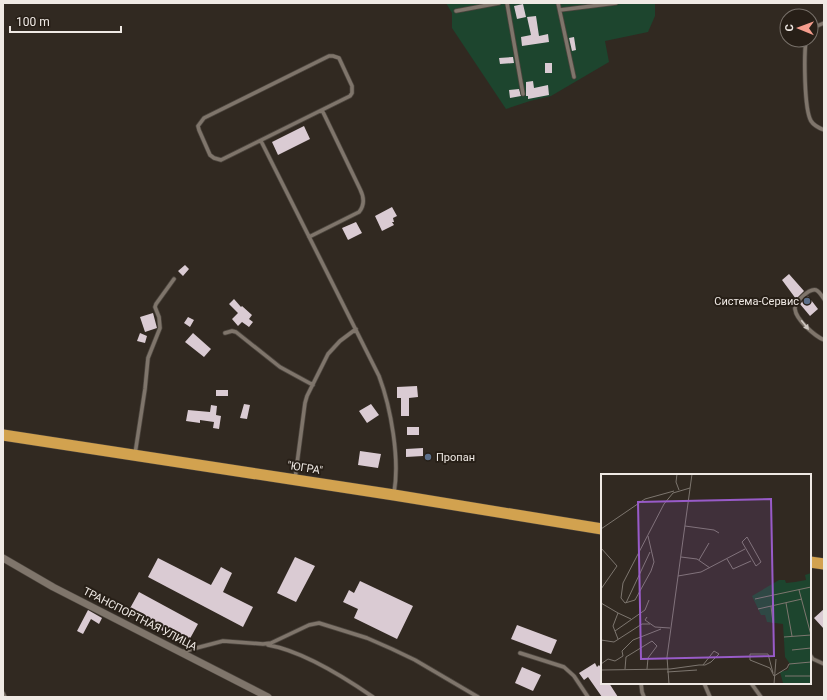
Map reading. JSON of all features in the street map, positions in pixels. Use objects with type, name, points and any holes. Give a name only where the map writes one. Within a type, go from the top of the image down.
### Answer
[{"type":"highway","name":"\"ЮГРА\"","points":[[3,435],[394,495],[601,529]]},
{"type":"highway","points":[[811,562],[824,564]]},
{"type":"street","name":"ТРАНСПОРТНАЯ УЛИЦА","points":[[3,558],[53,587],[268,697]]},
{"type":"lane","points":[[456,11],[499,3]]},
{"type":"lane","points":[[507,3],[523,94]]},
{"type":"lane","points":[[558,3],[574,77]]},
{"type":"lane","points":[[560,10],[616,3]]},
{"type":"lane","points":[[805,48],[809,116],[812,123],[824,130]]},
{"type":"lane","points":[[333,56],[339,58],[352,86],[352,90],[350,96],[322,110],[221,160],[217,160],[210,155],[198,126],[204,118],[333,56]]},
{"type":"lane","points":[[309,237],[359,212],[363,204],[360,189],[322,110]]},
{"type":"lane","points":[[260,141],[379,376],[386,399],[393,433],[396,475],[394,495]]},
{"type":"lane","points":[[135,455],[144,397],[148,358],[160,328],[159,317],[155,307],[174,279]]},
{"type":"lane","points":[[824,299],[817,290],[814,289],[809,291],[796,303],[795,308],[796,313],[809,330],[824,340]]},
{"type":"lane","points":[[295,480],[305,403],[328,354],[340,341],[356,329]]},
{"type":"lane","points":[[225,333],[232,331],[236,332],[280,367],[313,385]]},
{"type":"lane","points":[[263,644],[275,642],[314,623],[326,624],[367,638],[398,652],[438,673],[478,697]]},
{"type":"lane","points":[[180,652],[223,641],[263,644],[293,652],[329,670],[373,697]]},
{"type":"lane","points":[[520,653],[564,667],[574,676],[588,697]]},
{"type":"lane","points":[[811,656],[824,664]]},
{"type":"lane","points":[[641,684],[644,697]]},
{"type":"lane","points":[[704,684],[710,697]]},
{"type":"lane","points":[[752,684],[760,697]]},
{"type":"lane","points":[[3,693],[5,697]]},
{"type":"green space","points":[[446,3],[655,3],[655,16],[648,32],[605,41],[609,62],[551,96],[506,109],[452,28],[452,13]]},
{"type":"building","points":[[523,4],[526,17],[517,19],[514,6]]},
{"type":"building","points":[[536,16],[539,36],[548,34],[549,42],[522,46],[521,37],[531,35],[527,17]]},
{"type":"building","points":[[574,37],[576,50],[572,51],[569,38]]},
{"type":"building","points":[[513,57],[514,63],[500,64],[499,58]]},
{"type":"building","points":[[545,63],[552,63],[552,73],[545,73]]},
{"type":"building","points":[[533,81],[534,88],[548,85],[549,95],[528,99],[528,96],[526,96],[526,82]]},
{"type":"building","points":[[519,89],[521,96],[510,98],[509,90]]},
{"type":"building","points":[[304,126],[310,139],[278,155],[272,142]]},
{"type":"building","points":[[392,207],[397,216],[393,218],[394,222],[392,222],[394,225],[382,231],[375,216]]},
{"type":"building","points":[[356,222],[362,233],[348,240],[342,228]]},
{"type":"building","points":[[185,265],[189,269],[183,276],[178,271]]},
{"type":"building","points":[[789,274],[804,291],[796,299],[782,280]]},
{"type":"building","points":[[808,296],[818,309],[810,316],[800,304]]},
{"type":"building","points":[[234,299],[241,307],[242,306],[252,315],[249,319],[253,322],[249,327],[242,322],[238,326],[232,319],[238,313],[229,304]]},
{"type":"building","points":[[153,313],[157,328],[145,332],[140,317]]},
{"type":"building","points":[[188,317],[194,320],[190,327],[184,323]]},
{"type":"building","points":[[140,333],[147,336],[145,343],[137,341]]},
{"type":"building","points":[[193,333],[211,349],[204,357],[185,342]]},
{"type":"building","points":[[417,386],[418,397],[409,398],[409,416],[401,416],[401,398],[397,398],[397,387]]},
{"type":"building","points":[[216,390],[228,390],[228,396],[216,396]]},
{"type":"building","points":[[244,404],[250,405],[247,419],[240,418]]},
{"type":"building","points":[[371,404],[379,415],[367,423],[359,411]]},
{"type":"building","points":[[211,405],[217,406],[216,415],[221,416],[219,429],[213,428],[214,422],[200,420],[200,423],[186,421],[188,410],[210,412]]},
{"type":"building","points":[[407,427],[419,427],[419,435],[407,435]]},
{"type":"building","points":[[423,448],[423,456],[406,457],[406,449]]},
{"type":"building","points":[[360,451],[381,454],[378,468],[358,465]]},
{"type":"building","points":[[295,557],[315,566],[296,602],[277,593]]},
{"type":"building","points":[[158,558],[211,585],[221,567],[232,573],[223,592],[253,607],[243,627],[148,577]]},
{"type":"building","points":[[360,581],[413,606],[397,639],[354,618],[358,609],[343,602],[349,590],[354,593]]},
{"type":"building","points":[[139,592],[198,624],[187,644],[128,612]]},
{"type":"building","points":[[824,609],[824,629],[814,618]]},
{"type":"building","points":[[88,610],[102,618],[99,624],[91,619],[83,634],[77,631]]},
{"type":"building","points":[[517,625],[557,640],[551,654],[511,639]]},
{"type":"building","points":[[595,663],[597,667],[599,665],[601,668],[601,684],[610,684],[618,697],[602,697],[588,677],[584,680],[579,673]]},
{"type":"building","points":[[522,667],[541,675],[533,691],[515,683]]},
{"type":"place","name":"Система-Сервис","points":[[807,301]]},
{"type":"place","name":"Пропан","points":[[428,457]]}]
